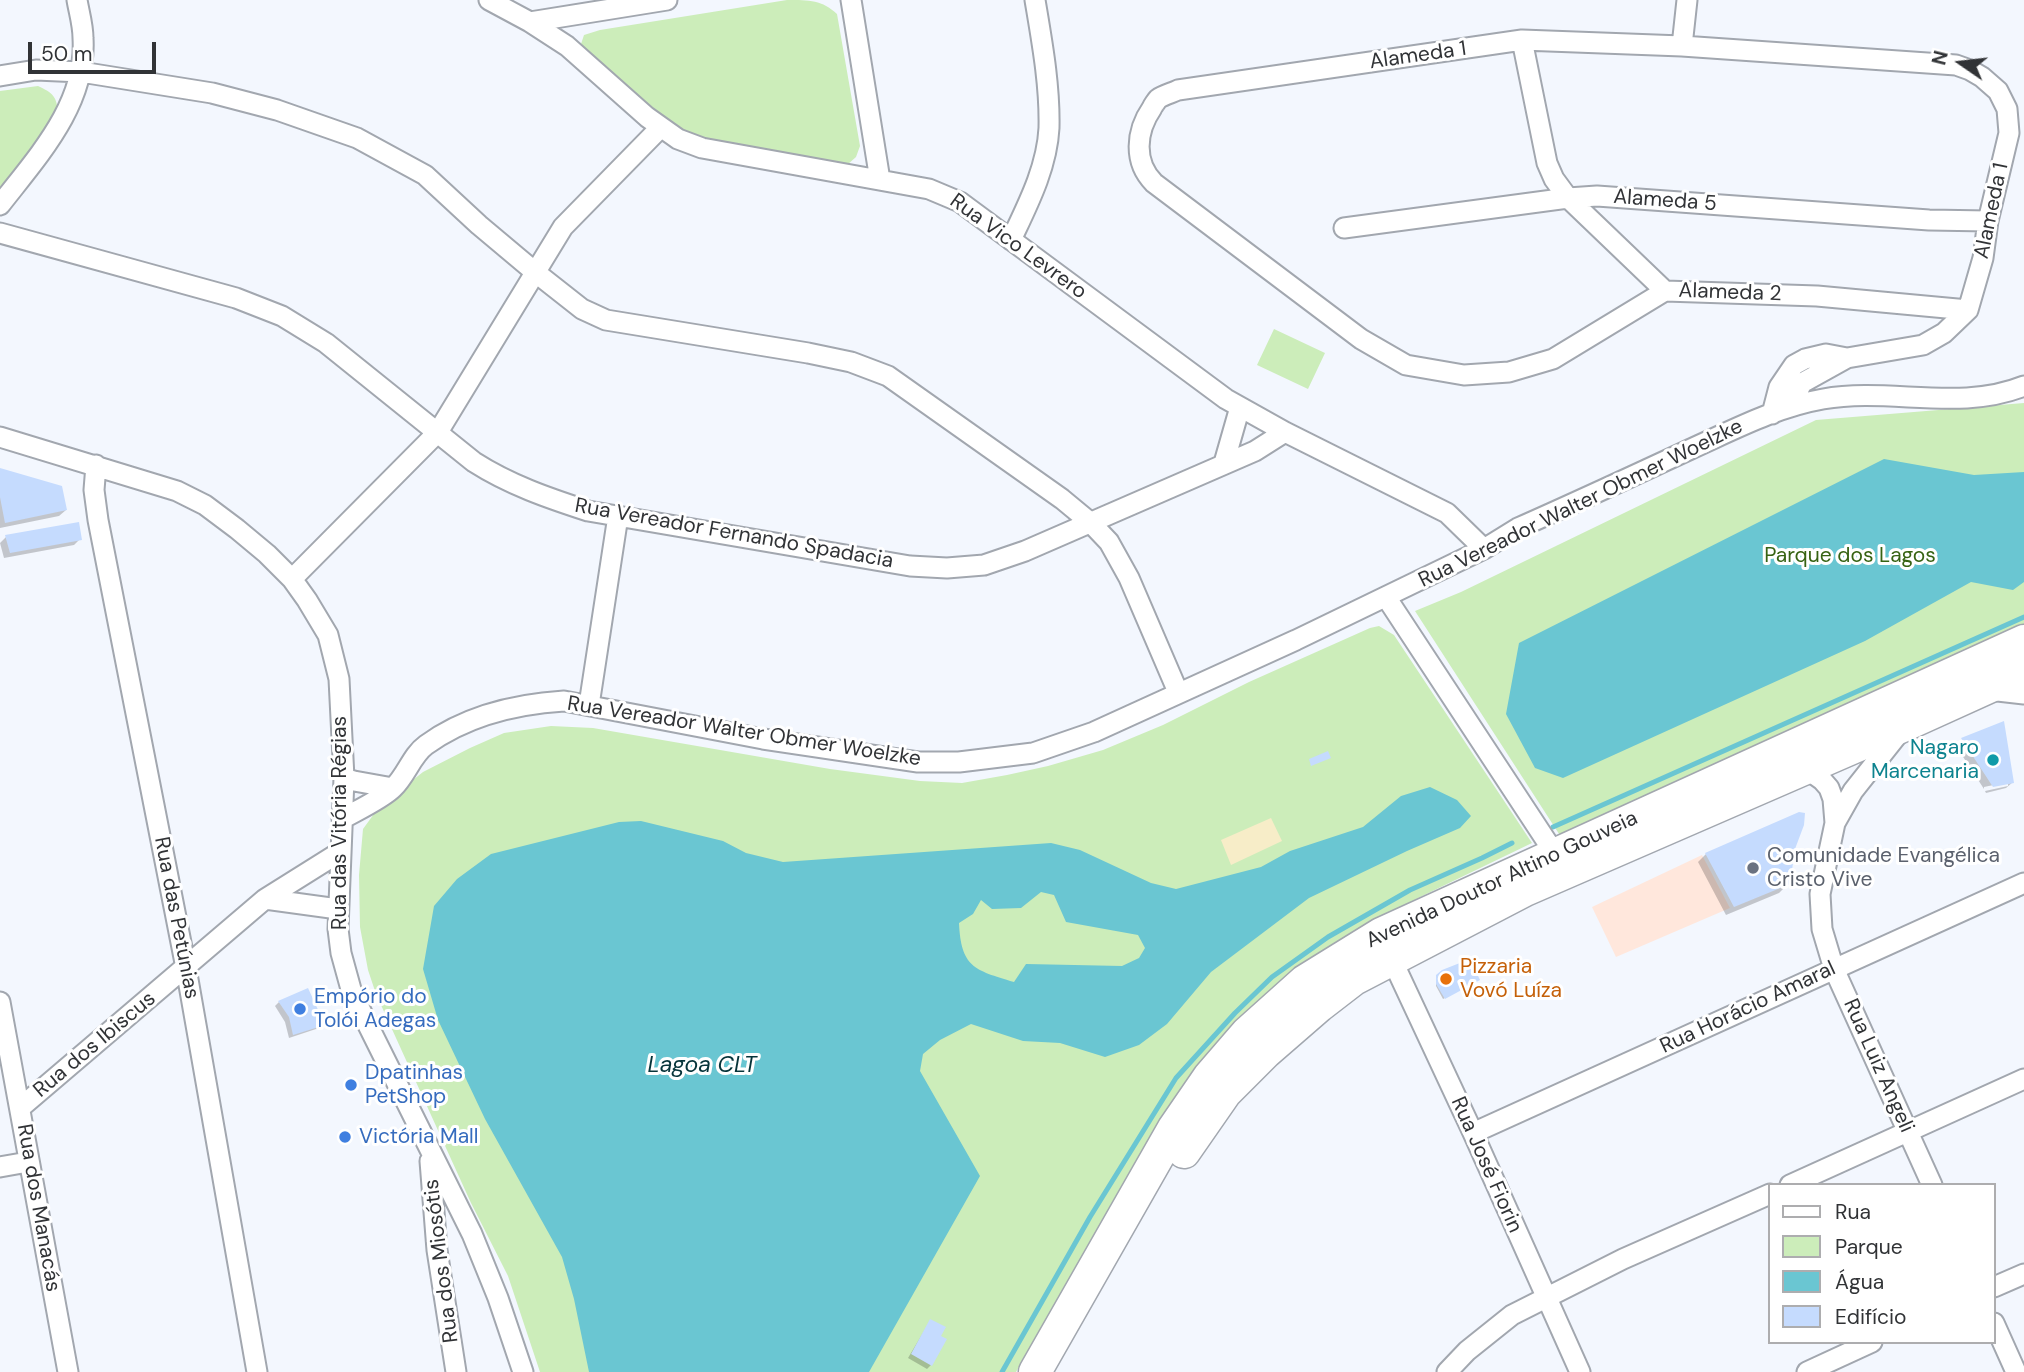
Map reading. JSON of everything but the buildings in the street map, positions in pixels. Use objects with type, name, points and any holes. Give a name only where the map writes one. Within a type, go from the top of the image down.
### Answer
[{"type":"main road","name":"Avenida Doutor Altino Gouveia","points":[[1035,1372],[1174,1128],[1209,1077],[1247,1033],[1305,981],[1525,890],[1805,768],[2024,641]]},
{"type":"main road","name":"Avenida Doutor Altino Gouveia","points":[[1058,1372],[1189,1144],[1225,1094],[1266,1052],[1354,979],[1386,946],[1555,854],[1902,711],[1984,689],[2024,671]]},
{"type":"street","points":[[0,205],[60,125],[81,72],[83,38],[77,0]]},
{"type":"street","name":"Rua Vico Levrero","points":[[489,0],[567,46],[647,117],[678,139],[702,148],[929,189],[960,202],[1215,391],[1285,432],[1447,513],[1484,549]]},
{"type":"street","points":[[530,22],[663,0]]},
{"type":"street","points":[[852,0],[880,180]]},
{"type":"street","points":[[1011,240],[1032,196],[1049,130],[1046,66],[1035,0]]},
{"type":"street","points":[[1682,46],[1687,0]]},
{"type":"street","name":"Alameda 1","points":[[1665,290],[1553,359],[1509,372],[1464,375],[1406,365],[1361,339],[1154,183],[1141,165],[1138,142],[1144,120],[1158,99],[1178,90],[1522,40],[1682,46],[1956,65],[1970,69],[1982,77],[1998,91],[2007,109],[2008,133],[1988,221],[1983,258],[1968,310]]},
{"type":"street","name":"Alameda 2","points":[[1522,40],[1547,163],[1554,180],[1568,198],[1665,290],[1817,296],[1968,310]]},
{"type":"street","points":[[0,76],[36,70],[81,72],[212,93],[277,110],[357,138],[425,175],[535,272],[582,309],[606,320],[852,362],[888,376],[1062,499],[1109,542],[1129,578],[1178,692]]},
{"type":"street","points":[[292,579],[438,432],[563,227],[661,127]]},
{"type":"street","name":"Alameda 5","points":[[1344,228],[1597,196],[1892,217],[1988,221]]},
{"type":"street","name":"Rua Vereador Fernando Spadacia","points":[[0,233],[236,298],[282,316],[326,343],[474,462],[500,479],[540,495],[576,507],[618,516],[911,566],[947,568],[984,565],[1025,551],[1255,451],[1285,432]]},
{"type":"street","points":[[1772,414],[1779,387],[1794,365],[1805,359],[1826,355],[1847,358],[1923,345],[1944,333],[1968,310]]},
{"type":"street","points":[[1790,407],[1802,383],[1847,358]]},
{"type":"street","name":"Rua Vereador Walter Obmer Woelzke","points":[[342,819],[393,788],[424,746],[458,726],[491,713],[534,703],[564,701],[763,739],[918,762],[959,762],[1033,753],[1094,732],[1296,640],[1484,549],[1518,528],[1790,407],[1852,395],[1964,399],[2024,386]]},
{"type":"street","points":[[1224,463],[1240,407]]},
{"type":"street","name":"Rua das Vitória Régias","points":[[0,437],[177,491],[205,505],[237,528],[292,579],[328,635],[339,679],[344,778],[338,909],[341,953],[352,993],[472,1234],[498,1298],[523,1372]]},
{"type":"street","name":"Rua das Petúnias","points":[[96,465],[94,490],[98,520],[186,968],[257,1372]]},
{"type":"street","points":[[589,705],[618,516]]},
{"type":"street","points":[[1386,597],[1555,854],[1556,862],[1552,871],[1534,880],[1525,890]]},
{"type":"street","points":[[1984,689],[2024,694]]},
{"type":"street","name":"Rua Luiz Angeli","points":[[1835,823],[1902,711]]},
{"type":"street","name":"Rua Luiz Angeli","points":[[1805,768],[1822,780],[1833,799],[1835,823],[1820,894],[1822,929],[1834,968],[1931,1183]]},
{"type":"street","points":[[344,778],[393,788]]},
{"type":"street","name":"Rua dos Ibiscus","points":[[20,1108],[265,900],[340,852]]},
{"type":"street","name":"Rua Horácio Amaral","points":[[1473,1133],[2024,883]]},
{"type":"street","points":[[265,900],[338,909]]},
{"type":"street","name":"Rua José Fiorin","points":[[1386,946],[1580,1372]]},
{"type":"street","name":"Rua dos Manacás","points":[[0,1002],[68,1372]]},
{"type":"street","points":[[1794,1183],[2024,1079]]},
{"type":"street","name":"Rua dos Miosótis","points":[[430,1149],[437,1250],[456,1372]]},
{"type":"street","points":[[0,1167],[28,1162]]},
{"type":"street","points":[[1447,1372],[1467,1350],[1512,1315],[1623,1259],[1769,1194]]},
{"type":"street","points":[[1996,1286],[2024,1274]]},
{"type":"street","points":[[1996,1328],[2015,1372]]},
{"type":"street","points":[[1807,1372],[1868,1344]]},
{"type":"shaded area","points":[[1702,855],[1730,908],[1616,957],[1592,907]]},
{"type":"green space","points":[[787,0],[815,2],[837,14],[860,146],[856,157],[847,165],[685,137],[586,57],[581,44],[584,35],[600,30]]},
{"type":"green space","points":[[38,86],[53,96],[58,114],[0,193],[0,91]]},
{"type":"green space","points":[[1274,329],[1325,353],[1308,389],[1257,365]]},
{"type":"green space","name":"Parque dos Lagos","points":[[2024,403],[2024,627],[1561,837],[1415,611],[1461,592],[1816,420]]},
{"type":"green space","points":[[1379,626],[1394,635],[1532,843],[1418,898],[1319,954],[1214,1048],[1185,1084],[1126,1178],[1016,1372],[540,1372],[508,1276],[471,1203],[376,994],[368,970],[360,927],[359,875],[363,829],[379,807],[423,772],[470,748],[504,733],[551,726],[593,728],[830,769],[920,781],[962,783],[1007,775],[1103,750],[1163,725],[1249,682]]},
{"type":"sand","points":[[1271,818],[1282,841],[1231,865],[1221,840]]},
{"type":"water","name":"Parque dos Lagos","points":[[1884,459],[1974,475],[2024,472],[2024,582],[2013,590],[1971,582],[1865,641],[1563,778],[1535,768],[1506,714],[1519,643]]},
{"type":"water","name":"Lagoa CLT","points":[[1430,787],[1457,800],[1471,816],[1460,828],[1309,898],[1211,972],[1167,1024],[1139,1045],[1105,1057],[1060,1043],[1023,1041],[971,1024],[940,1040],[923,1054],[920,1071],[980,1176],[869,1372],[589,1372],[562,1257],[485,1119],[438,1020],[423,969],[434,906],[457,879],[491,854],[619,822],[641,821],[723,841],[746,853],[783,862],[1051,843],[1080,850],[1151,883],[1176,889],[1261,867],[1290,851],[1363,827],[1401,796]],"holes":[[[1041,892],[1054,895],[1066,922],[1138,935],[1145,948],[1139,958],[1122,966],[1026,964],[1014,982],[980,970],[967,958],[960,938],[959,923],[973,914],[981,900],[992,909],[1021,908]]]},
{"type":"waterway","points":[[1553,827],[2024,617]]},
{"type":"waterway","points":[[1002,1372],[1090,1217],[1176,1078],[1235,1013],[1272,977],[1328,937],[1410,890],[1512,843]]},
{"type":"place","name":"Nagaro Marcenaria","points":[[1993,760]]},
{"type":"place","name":"Comunidade Evangélica Cristo Vive","points":[[1753,868]]},
{"type":"place","name":"Pizzaria Vovó Luíza","points":[[1446,979]]},
{"type":"place","name":"Empório do Tolói Adegas","points":[[300,1009]]},
{"type":"place","name":"Dpatinhas PetShop","points":[[351,1085]]},
{"type":"place","name":"Victória Mall","points":[[345,1137]]}]
